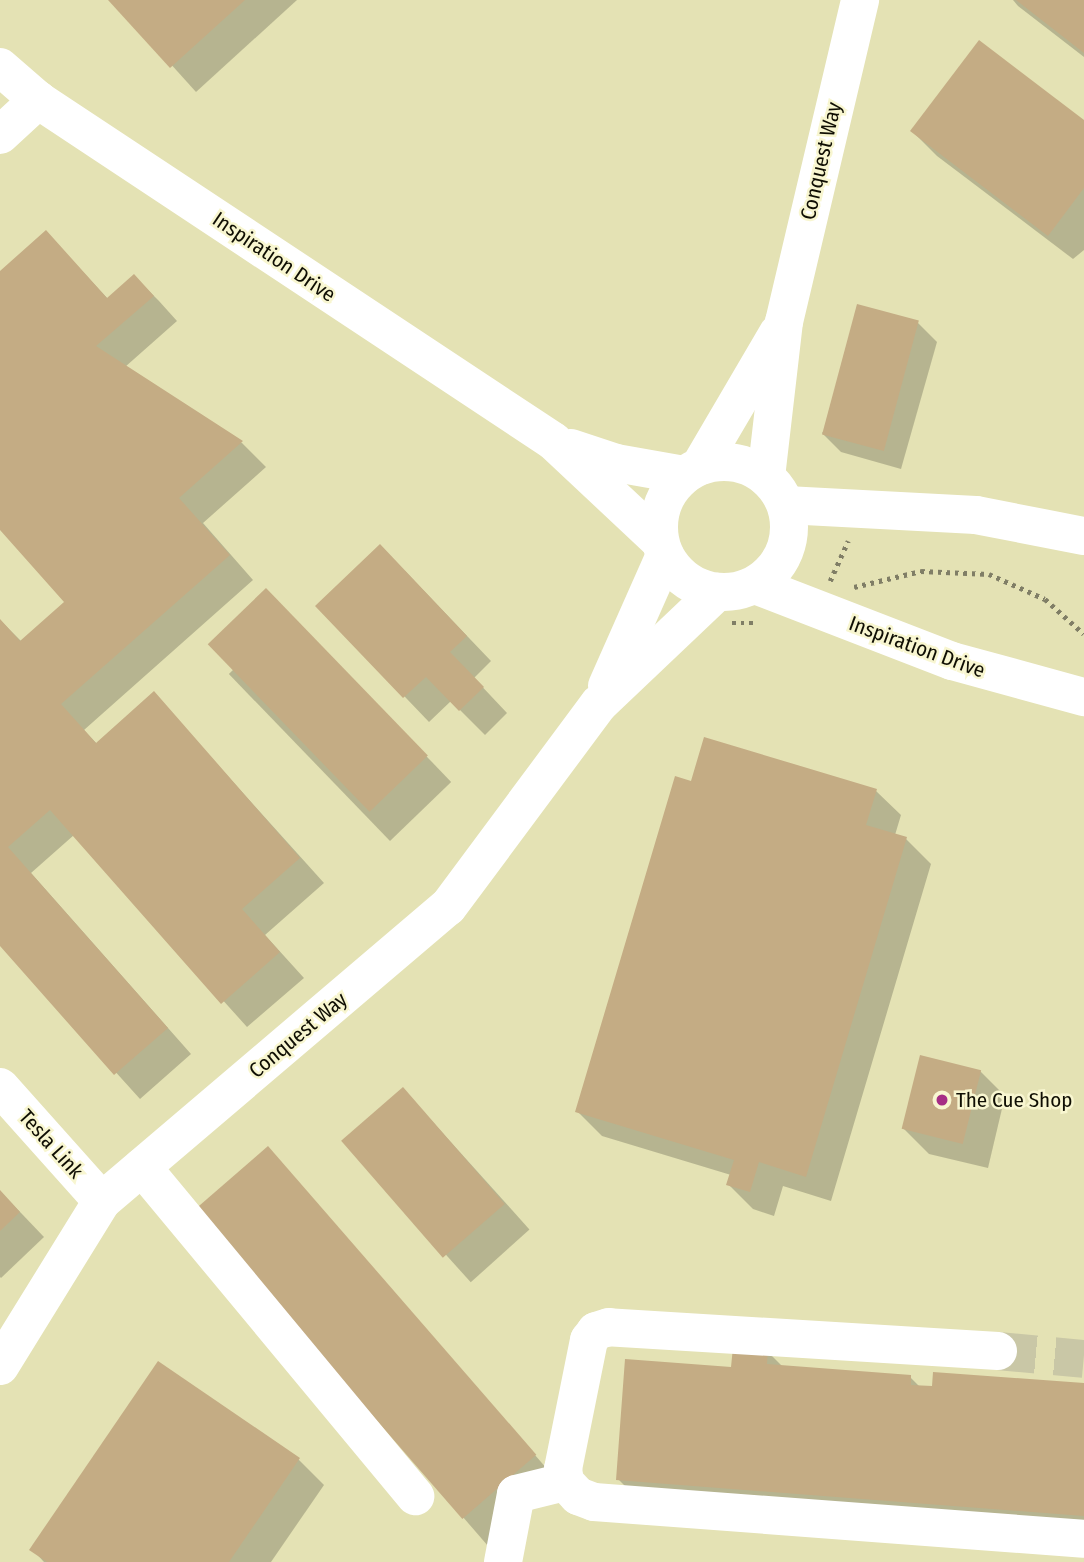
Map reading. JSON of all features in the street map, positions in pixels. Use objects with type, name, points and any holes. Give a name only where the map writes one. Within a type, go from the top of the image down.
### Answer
[{"type":"street","name":"Conquest Way","points":[[776,491],[784,322],[860,0]]},
{"type":"street","name":"Inspiration Drive","points":[[0,67],[38,100],[553,441],[662,548]]},
{"type":"street","points":[[0,135],[38,100]]},
{"type":"street","name":"Conquest Way","points":[[692,470],[784,322]]},
{"type":"street","name":"Inspiration Drive","points":[[553,441],[616,463],[692,470]]},
{"type":"street","points":[[776,491],[789,524],[781,559],[755,585],[717,592],[696,586],[678,573],[662,548],[662,504],[692,470],[735,462],[776,491],[976,515],[1084,536]]},
{"type":"street","name":"Conquest Way","points":[[599,704],[662,548]]},
{"type":"street","name":"Inspiration Drive","points":[[755,585],[962,665],[1084,696]]},
{"type":"street","name":"Conquest Way","points":[[0,1366],[102,1201],[448,907],[599,704],[717,592]]},
{"type":"street","name":"Tesla Link","points":[[0,1087],[102,1201]]},
{"type":"street","points":[[142,1167],[415,1496]]},
{"type":"street","points":[[998,1352],[609,1328],[596,1331],[589,1340],[563,1469],[565,1482],[578,1496],[594,1502],[1063,1546]]},
{"type":"street","points":[[503,1562],[516,1494],[565,1482]]},
{"type":"path","points":[[846,590],[922,571],[989,574],[1045,598],[1084,634]]},
{"type":"shaded area","points":[[0,0],[1084,0],[1084,1562],[0,1562]]},
{"type":"building","points":[[108,0],[245,0],[170,68]]},
{"type":"building","points":[[1016,0],[1084,0],[1084,53]]},
{"type":"building","points":[[979,40],[1084,120],[1084,188],[1048,236],[910,131]]},
{"type":"building","points":[[46,230],[107,298],[134,274],[154,296],[96,346],[243,441],[179,498],[230,555],[61,704],[96,743],[154,691],[300,858],[242,909],[280,952],[221,1004],[50,810],[8,847],[168,1028],[114,1075],[0,946],[0,619],[20,641],[64,602],[0,530],[0,271]]},
{"type":"building","points":[[857,304],[919,321],[884,451],[822,434]]},
{"type":"building","points":[[380,544],[467,636],[450,652],[484,687],[459,711],[426,677],[403,698],[315,606]]},
{"type":"building","points":[[266,588],[428,756],[370,812],[208,644]]},
{"type":"building","points":[[704,737],[877,789],[866,825],[907,837],[806,1177],[759,1162],[750,1192],[726,1185],[734,1160],[575,1112],[675,776],[691,781]]},
{"type":"building","name":"The Cue Shop","points":[[920,1055],[981,1070],[963,1144],[902,1129]]},
{"type":"building","points":[[403,1087],[505,1204],[443,1258],[341,1141]]},
{"type":"building","points":[[268,1146],[536,1455],[462,1519],[194,1210]]},
{"type":"building","points":[[0,1190],[20,1212],[0,1231]]},
{"type":"building","points":[[733,1347],[768,1349],[767,1364],[911,1375],[911,1385],[932,1386],[933,1372],[1084,1383],[1084,1516],[616,1480],[625,1359],[731,1367]]},
{"type":"building","points":[[158,1361],[300,1458],[229,1562],[47,1562],[29,1550]]},
{"type":"tunnel","points":[[998,1351],[1084,1359]]},
{"type":"place","name":"The Cue Shop","points":[[942,1100]]}]
